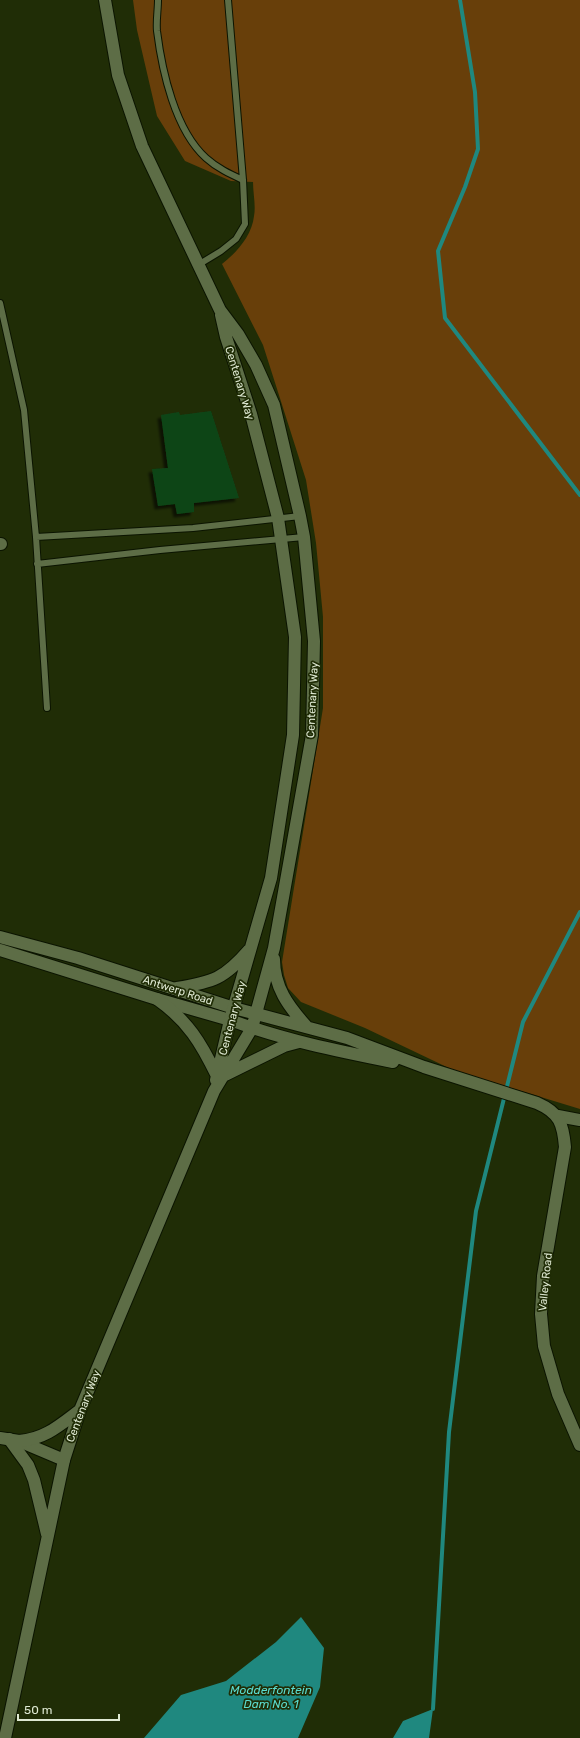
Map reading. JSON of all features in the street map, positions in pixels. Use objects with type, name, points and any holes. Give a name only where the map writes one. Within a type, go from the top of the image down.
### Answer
[{"type":"main road","name":"Centenary Way","points":[[105,0],[118,75],[142,146],[220,310],[238,334],[256,364],[274,405],[304,537],[314,641],[312,735],[274,948],[252,1028],[220,1076]]},
{"type":"main road","name":"Centenary Way","points":[[5,1738],[64,1460],[80,1410],[220,1076],[230,1020],[271,878],[293,735],[295,637],[282,539],[278,518],[250,414],[226,337],[220,310]]},
{"type":"main road","name":"Antwerp Road","points":[[0,937],[78,958],[177,988],[234,1008],[347,1038],[424,1067],[550,1108],[558,1116]]},
{"type":"main road","points":[[177,988],[200,984],[220,977],[238,962],[251,946]]},
{"type":"main road","points":[[274,948],[276,981],[288,1004],[307,1027]]},
{"type":"main road","name":"Antwerp Road","points":[[0,950],[157,1000],[230,1020],[301,1042],[336,1051],[424,1067]]},
{"type":"main road","points":[[157,1000],[174,1011],[194,1033],[220,1076],[284,1046],[301,1042]]},
{"type":"main road","points":[[558,1116],[580,1120]]},
{"type":"main road","name":"Valley Road","points":[[558,1116],[563,1131],[565,1147],[544,1276],[541,1314],[544,1346],[558,1394],[580,1445]]},
{"type":"main road","points":[[9,1439],[34,1440],[80,1410]]},
{"type":"main road","points":[[9,1439],[64,1460]]},
{"type":"main road","points":[[9,1439],[28,1465],[34,1480],[48,1537]]},
{"type":"lane","points":[[158,0],[157,30],[165,74],[181,121],[193,143],[205,158],[224,171],[243,180]]},
{"type":"lane","points":[[198,265],[221,251],[236,239],[245,224],[243,180],[228,0]]},
{"type":"lane","points":[[0,303],[24,410],[36,537],[47,708]]},
{"type":"lane","points":[[36,537],[193,528],[300,516]]},
{"type":"lane","points":[[37,564],[160,550],[304,537]]},
{"type":"shaded area","points":[[133,0],[580,0],[580,1109],[453,1070],[365,1028],[301,1002],[288,988],[282,962],[323,708],[323,617],[316,543],[306,480],[263,345],[222,264],[238,249],[247,237],[253,223],[255,204],[253,182],[231,181],[185,161],[157,116],[137,30]]},
{"type":"water","name":"Modderfontein Dam No. 1","points":[[301,1617],[324,1648],[320,1687],[298,1738],[144,1738],[181,1695],[226,1681],[276,1642]]},
{"type":"water","points":[[433,1709],[429,1738],[393,1738],[403,1721]]},
{"type":"building","points":[[211,411],[239,498],[194,503],[194,512],[177,514],[175,504],[158,506],[152,469],[168,468],[161,415],[179,412],[180,415]]},
{"type":"waterway","points":[[460,0],[475,92],[478,149],[465,187],[438,251],[445,318],[580,495]]},
{"type":"waterway","points":[[433,1709],[449,1432],[476,1211],[523,1022],[580,912]]}]
